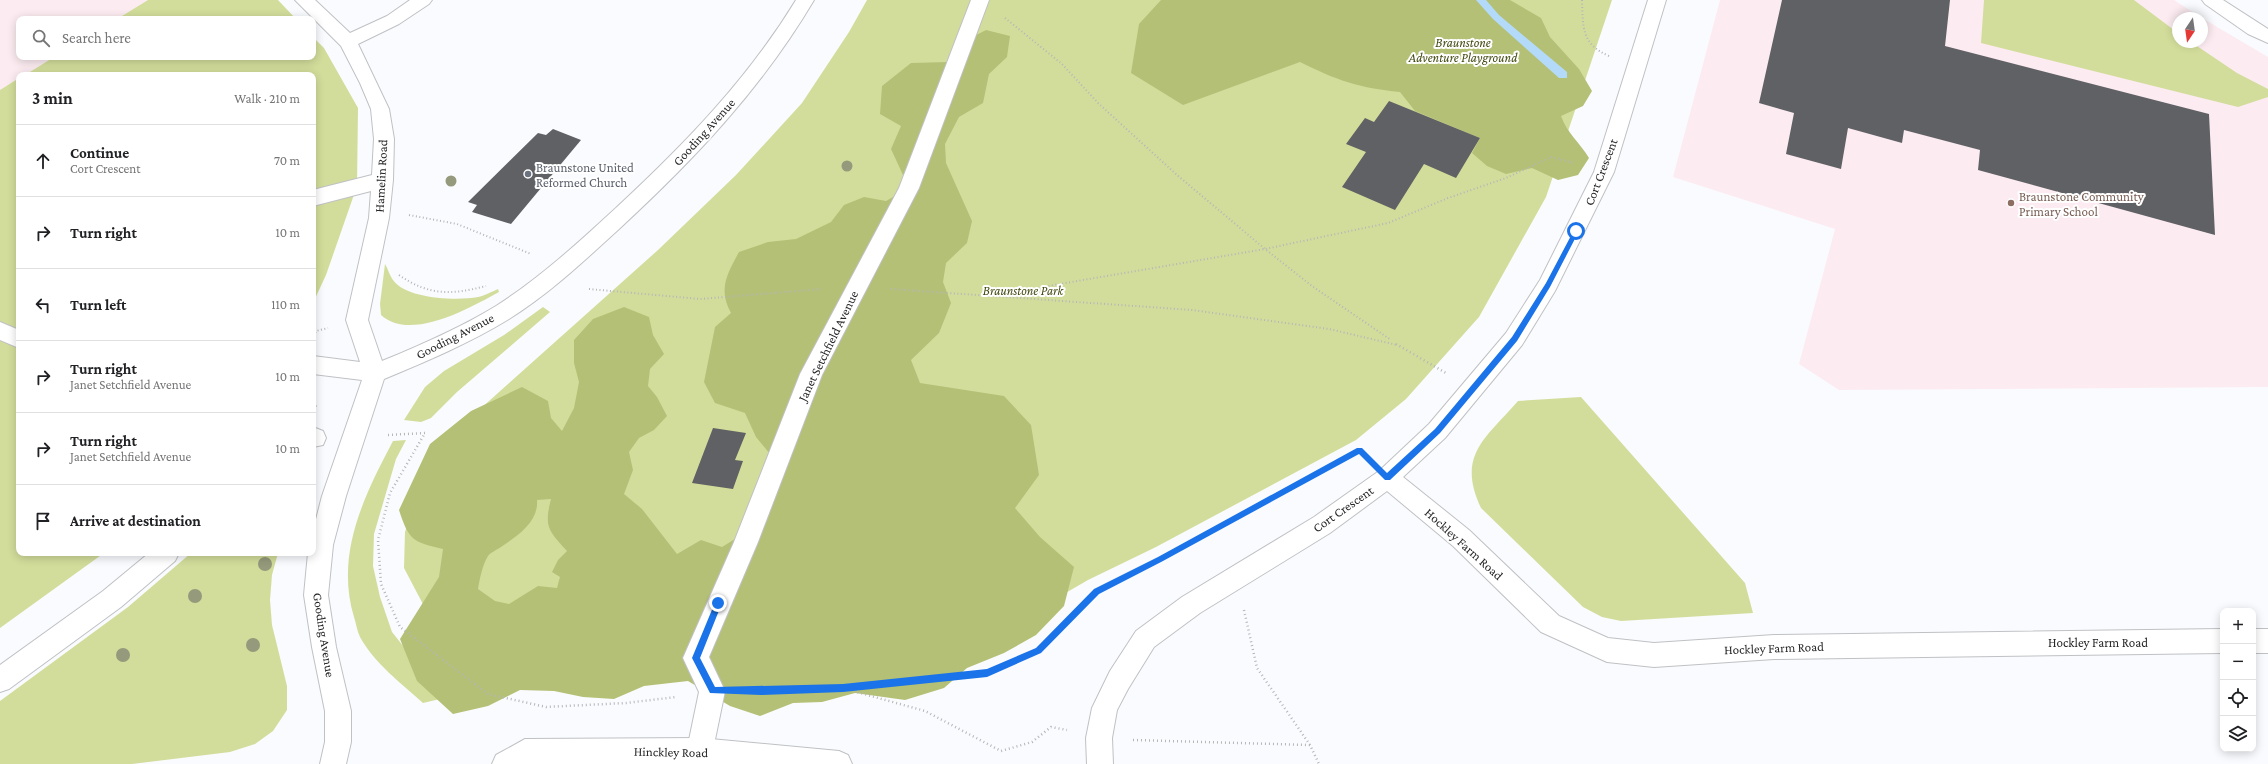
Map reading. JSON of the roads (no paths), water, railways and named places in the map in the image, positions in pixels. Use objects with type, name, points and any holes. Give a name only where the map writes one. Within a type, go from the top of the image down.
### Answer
[{"type":"street","name":"Hamelin Road","points":[[304,0],[348,42],[369,83],[380,109],[384,139],[383,180],[379,218],[357,320],[375,372]]},
{"type":"street","points":[[348,42],[393,20],[423,0]]},
{"type":"street","name":"Gooding Avenue","points":[[333,764],[338,742],[338,712],[324,647],[316,596],[322,545],[334,496],[355,437],[375,372],[435,348],[503,312],[574,258],[660,179],[718,119],[766,61],[805,0]]},
{"type":"street","name":"Janet Setchfield Avenue","points":[[698,758],[712,691],[696,658],[746,542],[811,374],[909,188],[980,0]]},
{"type":"street","name":"Cort Crescent","points":[[1100,764],[1099,738],[1105,708],[1119,680],[1145,639],[1191,605],[1322,525],[1387,478],[1438,431],[1473,391],[1514,339],[1548,285],[1604,172],[1638,66],[1657,0]]},
{"type":"street","points":[[2211,0],[2254,30],[2268,37]]},
{"type":"street","points":[[316,197],[383,180]]},
{"type":"street","points":[[0,331],[16,338]]},
{"type":"street","points":[[316,365],[375,372]]},
{"type":"street","name":"Hockley Farm Road","points":[[1387,478],[1461,538],[1550,624],[1607,650],[1654,655],[1774,647],[2220,641]]},
{"type":"street","points":[[0,680],[112,599],[163,556]]},
{"type":"street","points":[[2256,641],[2268,641]]},
{"type":"street","name":"Hinckley Road","points":[[505,764],[525,752],[839,764]]},
{"type":"waterway","points":[[1481,0],[1496,17],[1563,75]]},
{"type":"place","name":"Braunstone United Reformed Church","points":[[528,174]]},
{"type":"place","name":"Braunstone Community Primary School","points":[[2011,203]]},
{"type":"park label","name":"Braunstone Adventure Playground","points":[[1463,50]]},
{"type":"park label","name":"Braunstone Park","points":[[1023,290]]}]
